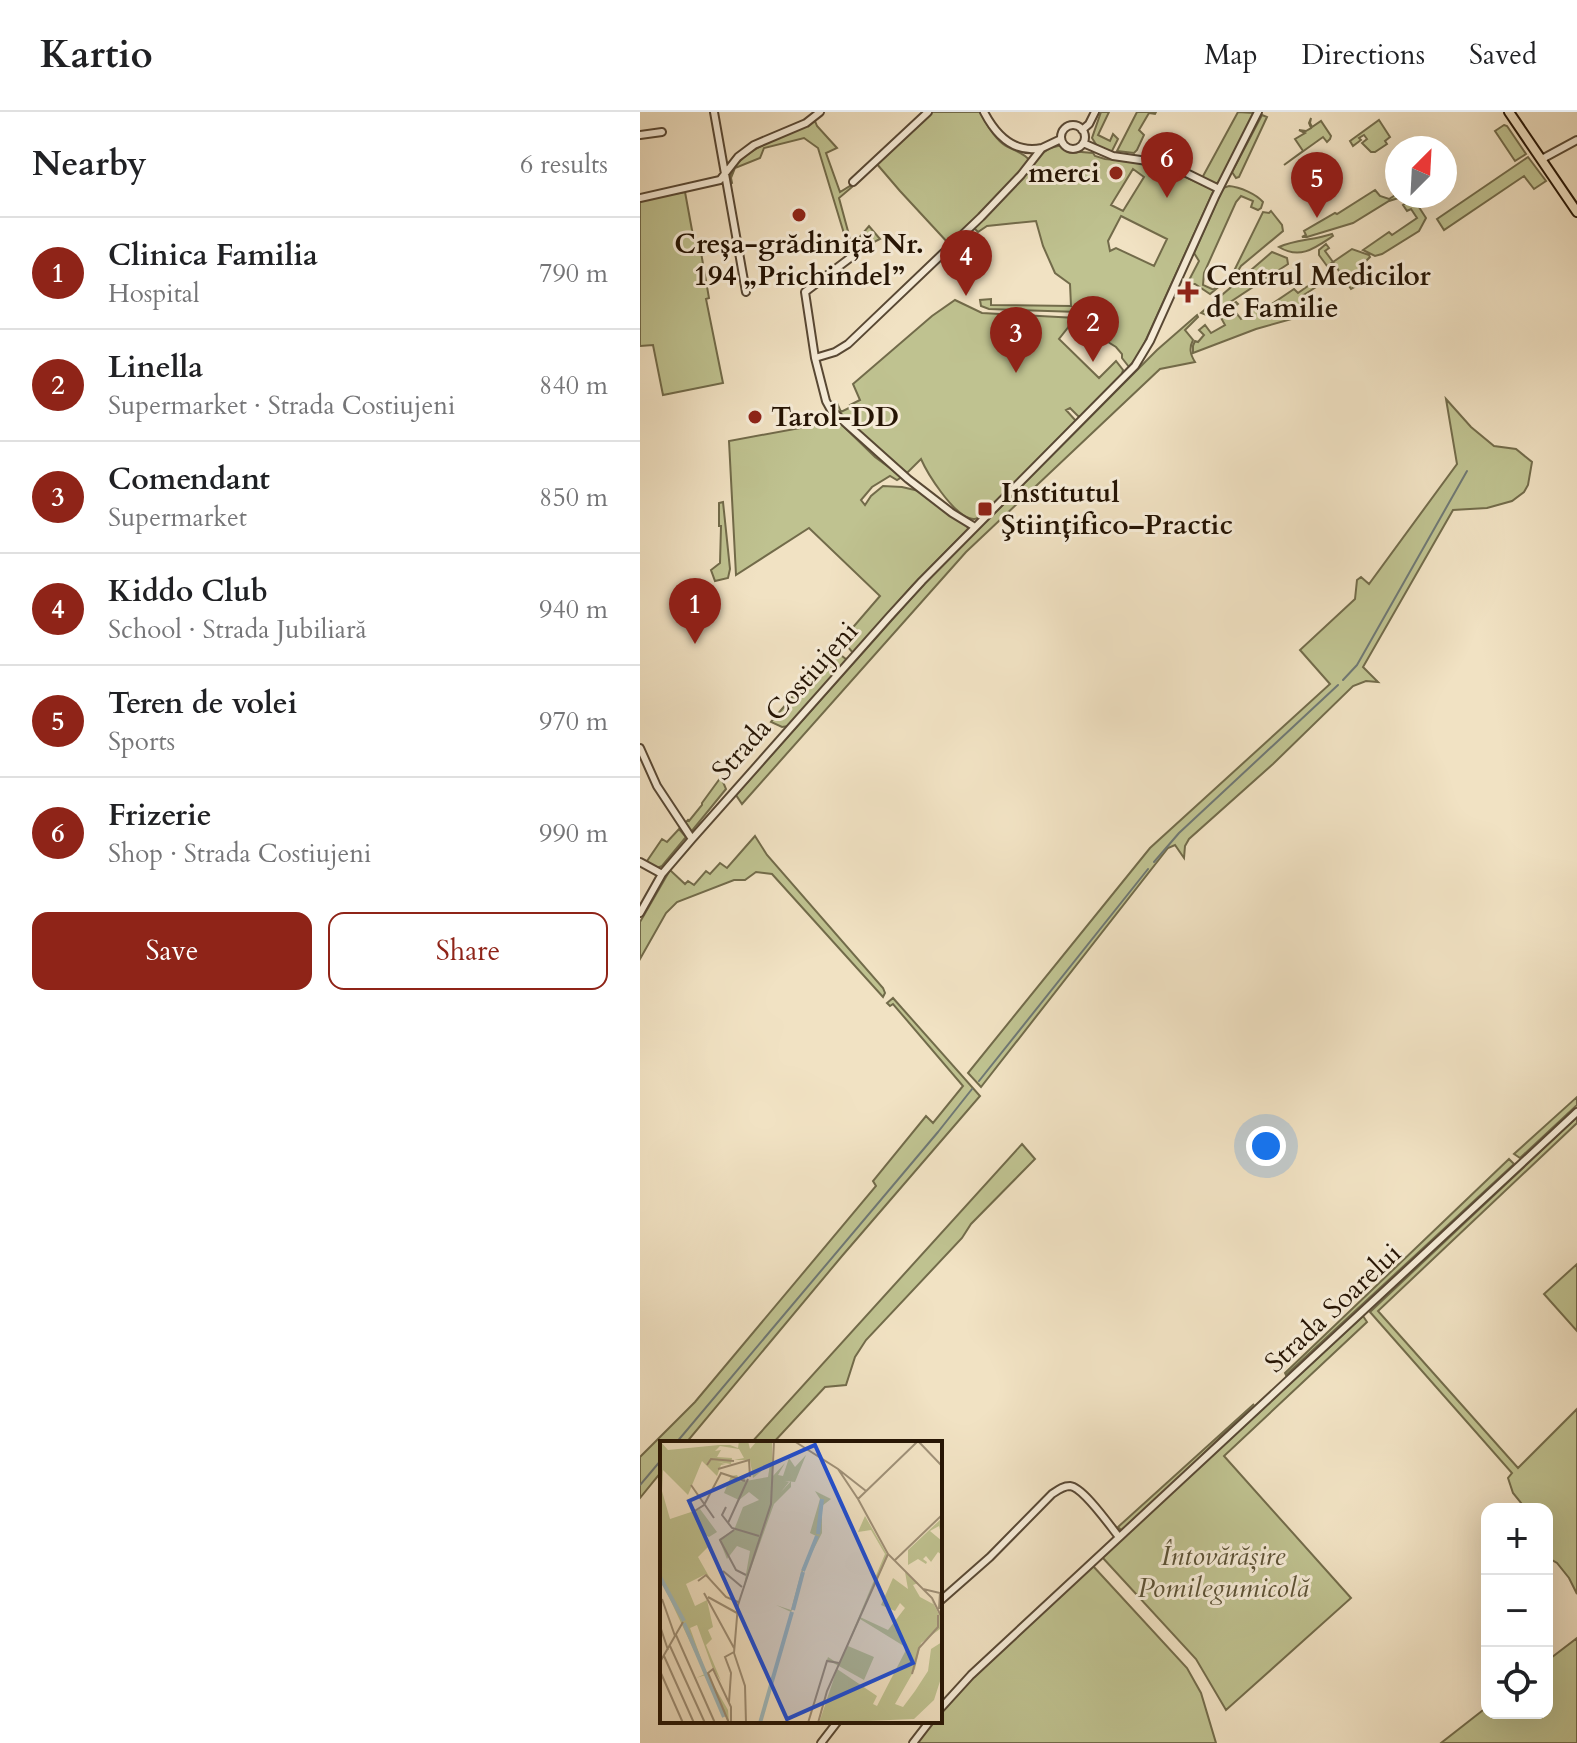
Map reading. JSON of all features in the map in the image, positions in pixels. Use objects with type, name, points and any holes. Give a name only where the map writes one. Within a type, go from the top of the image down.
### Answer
[{"type":"main road","points":[[1509,112],[1577,212]]},
{"type":"street","points":[[714,112],[746,292]]},
{"type":"street","points":[[802,112],[806,123]]},
{"type":"street","points":[[640,198],[720,180],[738,157],[754,145],[806,123],[820,112]]},
{"type":"street","points":[[853,182],[928,112]]},
{"type":"street","points":[[984,112],[999,135],[1025,149],[1042,148],[1061,139]]},
{"type":"street","points":[[1082,130],[1095,112]]},
{"type":"street","name":"Strada Costiujeni","points":[[640,913],[662,874],[889,617],[1141,359],[1258,112]]},
{"type":"street","points":[[1068,126],[1082,130],[1085,137],[1078,148],[1064,145],[1061,139],[1068,126]]},
{"type":"street","points":[[640,135],[662,132]]},
{"type":"street","points":[[1542,159],[1577,140]]},
{"type":"street","points":[[1083,143],[1113,156],[1168,164],[1219,189]]},
{"type":"street","points":[[815,358],[848,344],[981,217],[1042,148]]},
{"type":"street","points":[[851,251],[850,258],[805,292],[815,358],[826,401],[837,417],[908,479],[975,527]]},
{"type":"street","points":[[640,748],[657,786],[692,839]]},
{"type":"street","points":[[640,862],[662,874]]},
{"type":"street","name":"Strada Soarelui","points":[[942,1707],[971,1675],[1577,1112]]},
{"type":"street","points":[[942,1599],[990,1557],[1052,1494],[1064,1487],[1073,1487],[1082,1492],[1119,1537]]},
{"type":"street","points":[[821,1743],[836,1723]]},
{"type":"street","points":[[913,1743],[928,1723]]},
{"type":"green space","points":[[931,112],[980,112],[999,141],[1030,161],[949,244],[876,163]]},
{"type":"green space","points":[[1101,112],[1109,112],[1098,135],[1110,141],[1113,134],[1118,139],[1111,153],[1097,146],[1092,138]]},
{"type":"green space","points":[[1137,112],[1156,112],[1149,113],[1139,130],[1144,135],[1134,153],[1117,151]]},
{"type":"green space","points":[[1238,112],[1254,113],[1216,184],[1202,178]]},
{"type":"green space","points":[[1262,115],[1267,117],[1236,178],[1232,172]]},
{"type":"green space","points":[[1311,118],[1312,127],[1321,121],[1330,139],[1327,142],[1323,137],[1284,165],[1303,151],[1295,139],[1305,133],[1299,130],[1311,128],[1309,123]]},
{"type":"green space","points":[[1379,120],[1389,136],[1385,136],[1385,145],[1375,152],[1362,143],[1367,139],[1364,135],[1353,146],[1350,141]]},
{"type":"green space","points":[[815,121],[837,148],[826,153],[840,192],[852,187],[839,198],[852,246],[869,226],[880,239],[855,252],[852,248],[849,250],[818,148],[804,138],[764,148],[760,158],[735,168],[730,184],[731,173],[738,163],[748,154]]},
{"type":"green space","points":[[1504,125],[1526,154],[1515,161],[1495,131]]},
{"type":"green space","points":[[1062,145],[1070,151],[1093,153],[1105,159],[1138,162],[1150,168],[1164,167],[1214,190],[1140,353],[1129,367],[1116,347],[1079,312],[989,309],[981,306],[980,300],[991,299],[991,305],[1071,306],[1070,284],[1055,273],[1036,221],[987,226],[978,232],[974,228],[1050,148]],"holes":[[[1133,169],[1144,177],[1123,211],[1111,205]],[[1121,216],[1167,239],[1154,266],[1116,248],[1110,251],[1108,241]]]},
{"type":"green space","points":[[1528,157],[1546,181],[1534,189],[1524,176],[1444,230],[1437,219]]},
{"type":"green space","points":[[1229,186],[1248,191],[1263,202],[1258,210],[1251,207],[1253,201],[1241,196],[1236,202],[1204,273],[1203,285],[1214,290],[1217,283],[1221,285],[1210,294],[1195,284],[1187,284],[1199,261],[1194,253],[1223,188]]},
{"type":"green space","points":[[1375,190],[1385,198],[1385,203],[1353,223],[1302,237],[1306,235],[1304,231]]},
{"type":"green space","points":[[685,192],[694,241],[699,241],[709,298],[706,299],[723,383],[663,395],[653,345],[640,346],[640,200]]},
{"type":"green space","points":[[1405,208],[1420,208],[1426,218],[1419,231],[1382,254],[1375,256],[1363,250],[1417,218],[1411,209],[1407,211]]},
{"type":"green space","points":[[1271,211],[1283,231],[1241,266],[1236,274],[1233,273],[1263,212]]},
{"type":"green space","points":[[1332,234],[1307,251],[1287,251],[1279,247],[1291,243]]},
{"type":"green space","points":[[1326,244],[1329,248],[1325,251],[1333,262],[1327,266],[1319,255],[1319,250]]},
{"type":"green space","points":[[1352,249],[1369,255],[1364,263],[1373,277],[1351,289],[1333,262]]},
{"type":"green space","points":[[1272,252],[1287,258],[1288,264],[1209,316],[1201,313]]},
{"type":"green space","points":[[1325,274],[1327,280],[1302,296],[1309,311],[1193,353],[1195,341],[1198,342],[1204,335],[1199,330],[1205,325],[1211,333],[1225,325],[1219,314],[1236,302],[1238,304],[1230,310],[1241,319],[1265,302],[1269,306],[1294,289],[1298,293]]},
{"type":"green space","points":[[955,300],[982,313],[1077,318],[1088,330],[1074,320],[1059,339],[1099,378],[1116,361],[1123,370],[1082,416],[1070,408],[1066,410],[1076,421],[981,516],[974,519],[962,514],[948,501],[921,459],[907,473],[838,415],[832,406],[837,403],[841,412],[860,400],[853,384]]},
{"type":"green space","points":[[1197,315],[1185,330],[1193,340],[1191,351],[1195,362],[1160,369],[966,552],[742,804],[736,795],[924,584],[1157,350]]},
{"type":"green space","points":[[1446,399],[1471,427],[1494,446],[1516,449],[1532,462],[1524,492],[1512,501],[1487,508],[1453,510],[1363,667],[1378,682],[1366,681],[1353,686],[1273,764],[1189,839],[1184,858],[1175,845],[1168,848],[981,1087],[968,1073],[1150,848],[1330,684],[1300,650],[1355,599],[1357,580],[1361,577],[1369,584],[1457,464]]},
{"type":"green space","points":[[838,421],[875,457],[902,477],[897,480],[890,476],[872,487],[861,500],[865,505],[883,486],[902,487],[919,491],[967,525],[968,529],[853,653],[842,640],[880,596],[809,528],[736,575],[729,441]]},
{"type":"green space","points":[[723,502],[730,569],[728,578],[715,581],[711,570],[720,563],[719,503]]},
{"type":"green space","points":[[832,650],[847,660],[789,726],[782,727],[771,722]]},
{"type":"green space","points":[[721,777],[726,789],[691,832],[684,824]]},
{"type":"green space","points":[[679,829],[686,837],[662,866],[657,868],[645,864],[662,839],[667,842]]},
{"type":"green space","points":[[755,836],[767,855],[883,988],[883,997],[772,874],[756,872],[745,880],[734,880],[677,902],[666,913],[640,959],[640,922],[670,870],[685,884],[688,881],[694,885],[706,871],[710,874],[720,863],[727,868]]},
{"type":"green space","points":[[893,998],[980,1096],[688,1441],[660,1441],[660,1473],[640,1498],[640,1457],[695,1402],[876,1186],[873,1181],[926,1116],[933,1123],[963,1086],[893,1004],[890,1006],[887,1003]]},
{"type":"green space","points":[[1577,1097],[1577,1105],[1520,1158],[1514,1154]]},
{"type":"green space","points":[[1577,1117],[1577,1123],[1378,1311],[1518,1468],[1577,1409],[1577,1594],[1569,1578],[1553,1561],[1553,1503],[1521,1503],[1513,1493],[1508,1478],[1512,1473],[1370,1312]]},
{"type":"green space","points":[[1022,1144],[1035,1159],[971,1224],[962,1238],[866,1340],[855,1357],[846,1385],[825,1387],[775,1441],[753,1441]]},
{"type":"green space","points":[[1509,1159],[1514,1164],[1286,1375],[1285,1373]]},
{"type":"green space","points":[[1577,1264],[1577,1331],[1544,1294]]},
{"type":"green space","name":"Întovărășire Pomilegumicolă","points":[[1363,1316],[1367,1322],[1224,1456],[1351,1598],[1226,1710],[1196,1659],[1102,1557]]},
{"type":"green space","points":[[1254,1404],[1122,1531],[1118,1527]]},
{"type":"green space","name":"Întovărășire Pomilegumicolă","points":[[1093,1566],[1187,1668],[1201,1693],[1216,1743],[914,1743],[930,1723],[942,1723],[942,1709]]},
{"type":"green space","points":[[1577,1638],[1577,1743],[1441,1743],[1481,1712],[1481,1719],[1553,1719],[1553,1656]]},
{"type":"waterway","points":[[1343,680],[1357,665],[1467,471]]},
{"type":"waterway","points":[[1154,862],[1179,833],[1338,685]]},
{"type":"waterway","points":[[979,1081],[1148,869]]},
{"type":"waterway","points":[[678,1441],[972,1089]]},
{"type":"waterway","points":[[640,1485],[660,1461]]},
{"type":"place","name":"merci","points":[[1116,173]]},
{"type":"place","name":"Frizerie","points":[[1167,198]]},
{"type":"place","name":"Creșa-grădiniță Nr. 194 „Prichindel”","points":[[799,215]]},
{"type":"place","name":"Teren de volei","points":[[1317,218]]},
{"type":"place","name":"Centrul Medicilor de Familie","points":[[1188,292]]},
{"type":"place","name":"Kiddo Club","points":[[966,296]]},
{"type":"place","name":"Linella","points":[[1093,362]]},
{"type":"place","name":"Comendant","points":[[1016,373]]},
{"type":"place","name":"Tarol-DD","points":[[755,417]]},
{"type":"place","name":"Institutul Ştiinţifico–Practic","points":[[985,509]]},
{"type":"place","name":"Clinica Familia","points":[[695,644]]}]
